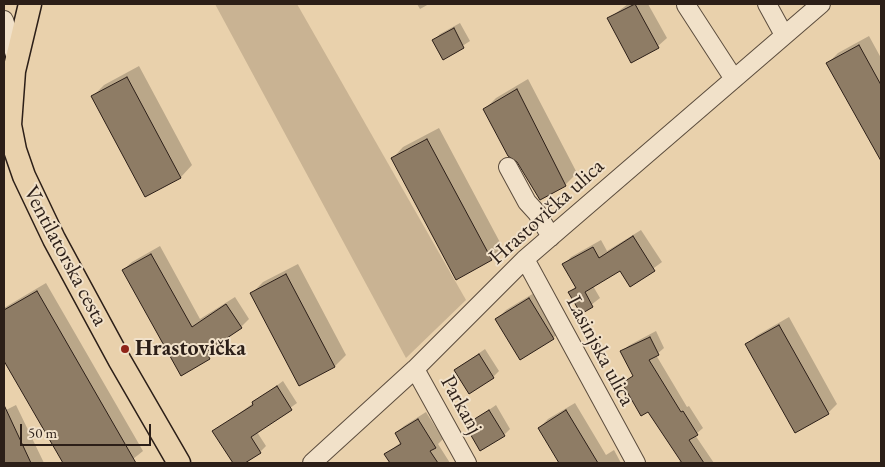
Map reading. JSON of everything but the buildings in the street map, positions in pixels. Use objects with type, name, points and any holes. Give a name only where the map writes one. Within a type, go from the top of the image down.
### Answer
[{"type":"main road","name":"Ventilatorska cesta","points":[[30,4],[17,61],[10,125],[15,150],[24,176],[120,361],[179,463]]},
{"type":"street","points":[[767,4],[784,35]]},
{"type":"street","name":"Hrastovička ulica","points":[[312,463],[415,369],[525,259],[821,4]]},
{"type":"street","points":[[686,6],[734,79]]},
{"type":"street","points":[[4,20],[17,61]]},
{"type":"street","points":[[508,167],[527,202],[537,213],[551,237]]},
{"type":"street","name":"Lasinjska ulica","points":[[525,259],[636,463]]},
{"type":"street","name":"Parkanj","points":[[415,369],[467,463]]},
{"type":"shaded area","points":[[215,4],[297,4],[466,300],[406,358]]},
{"type":"place","name":"Hrastovička","points":[[125,349]]}]
